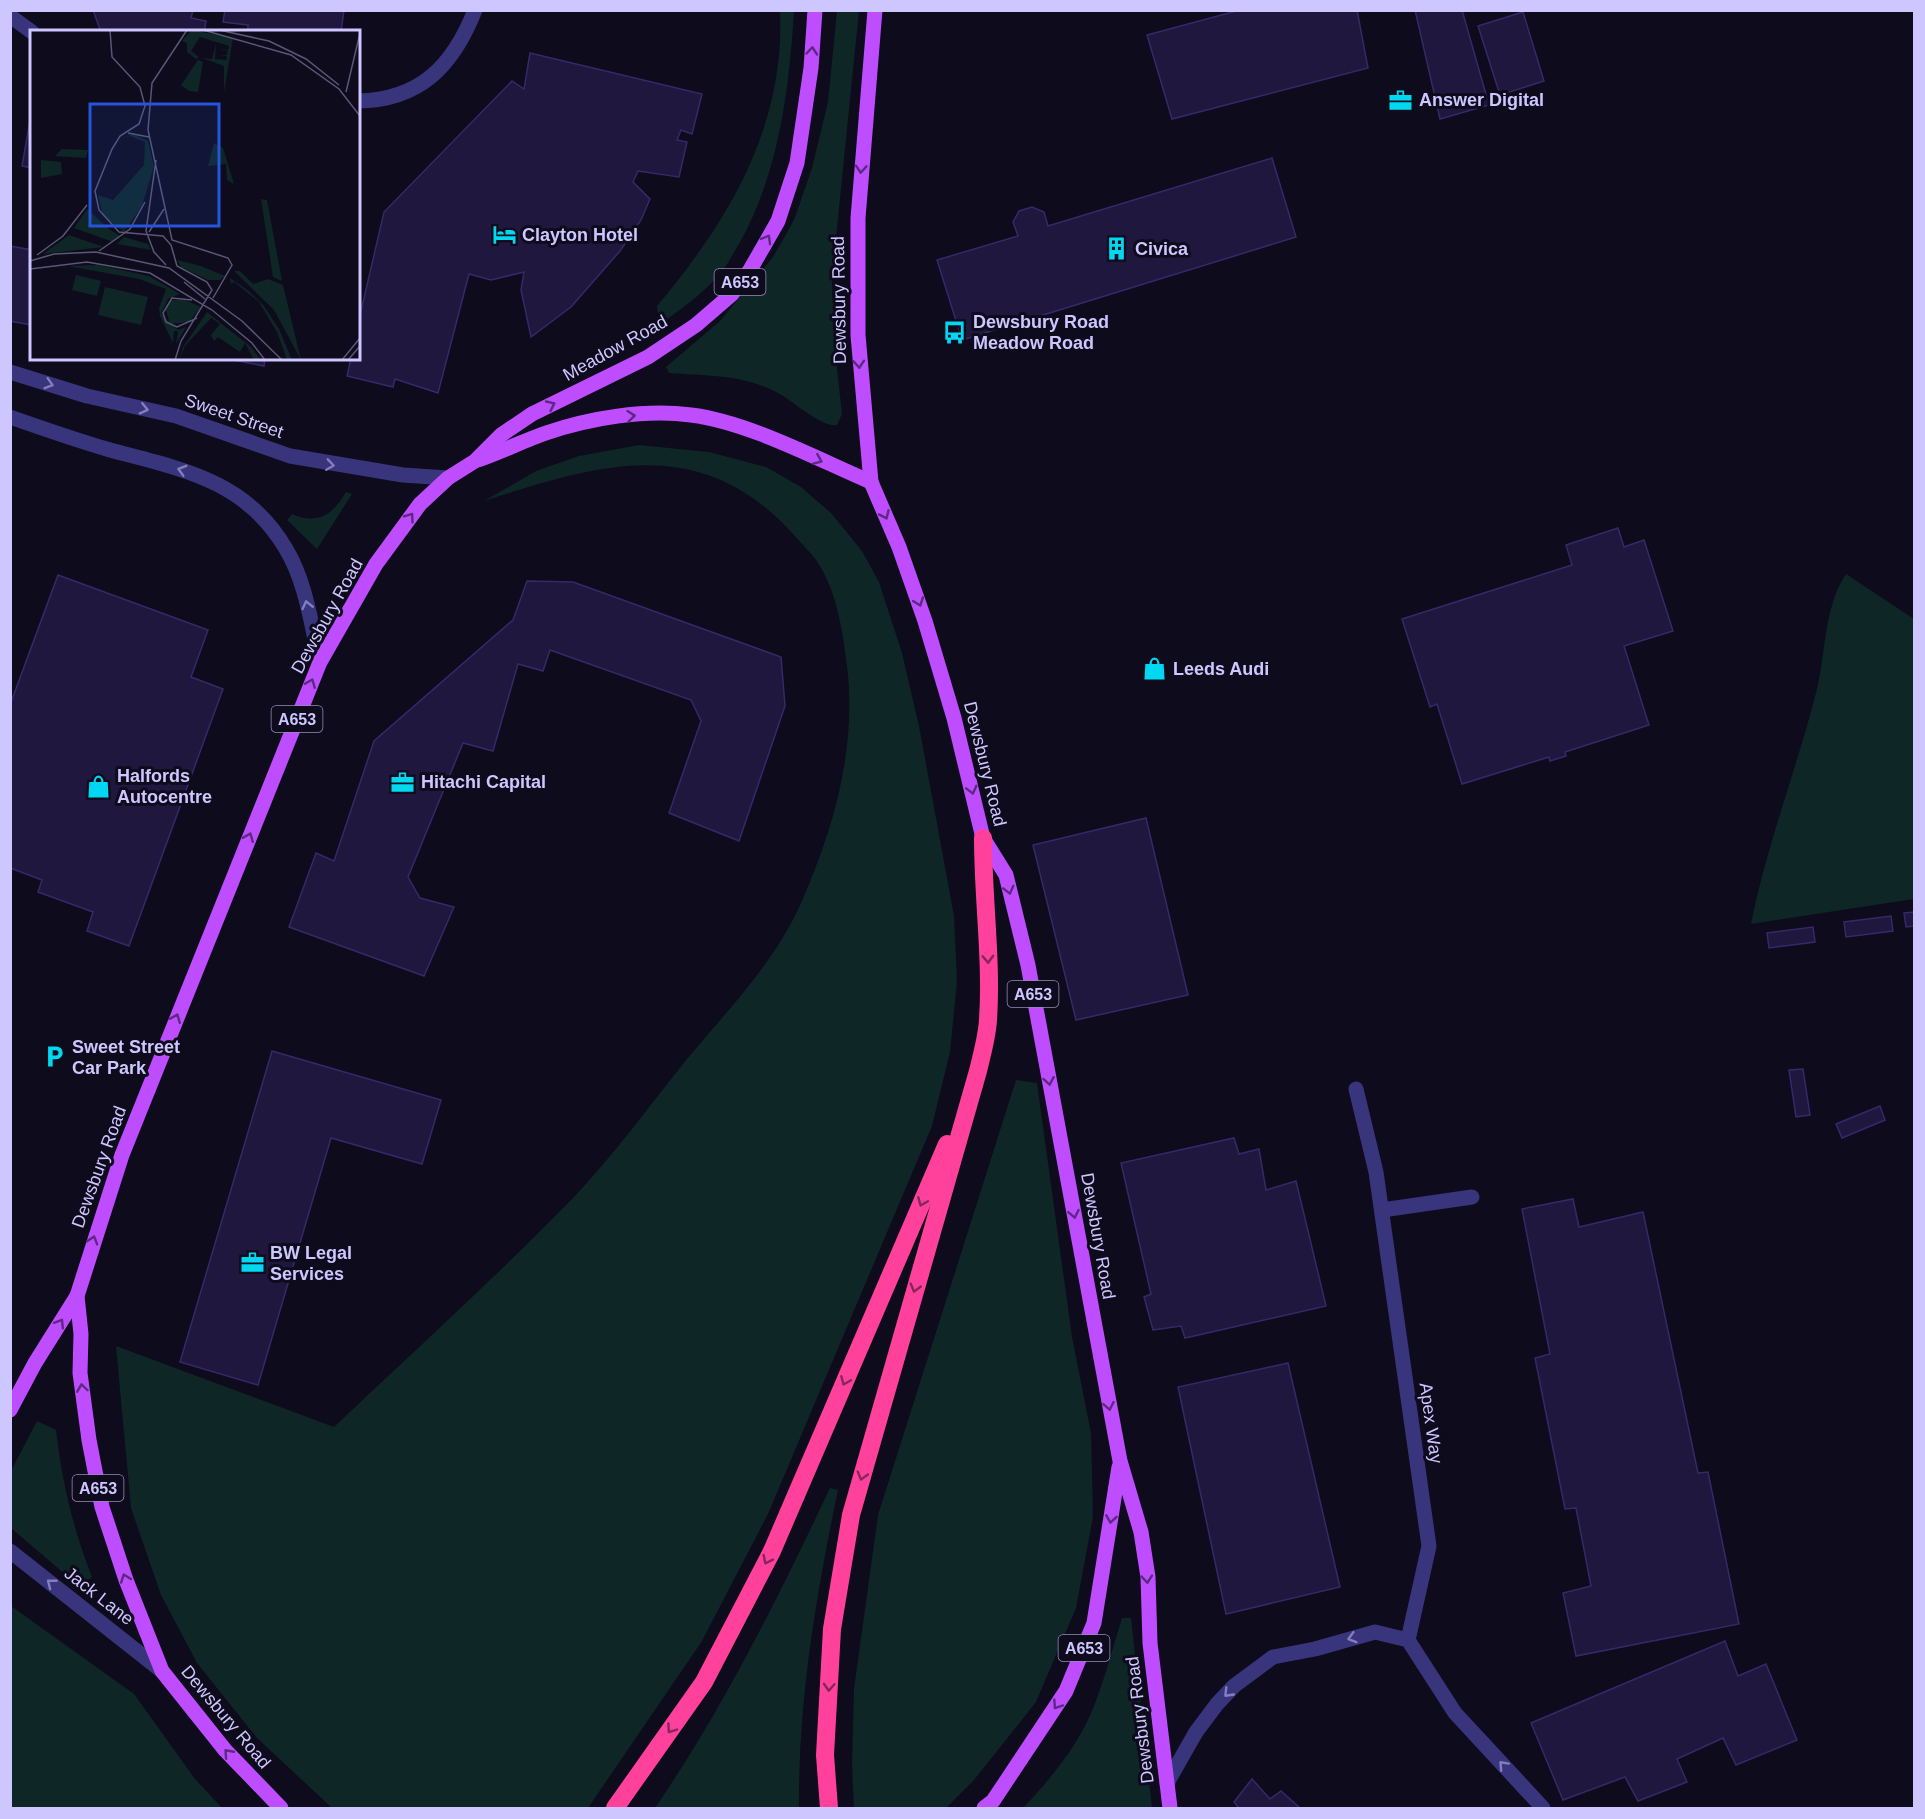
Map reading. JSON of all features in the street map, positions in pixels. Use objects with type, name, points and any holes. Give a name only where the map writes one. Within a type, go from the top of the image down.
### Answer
[{"type":"highway","points":[[829,1809],[825,1755],[832,1629],[851,1515],[978,1071],[988,1022],[989,957],[984,893],[984,838]]},
{"type":"highway","points":[[615,1809],[704,1683],[772,1551],[978,1071]]},
{"type":"main road","name":"Meadow Road","points":[[475,461],[501,435],[532,414],[648,357],[696,325],[732,294],[750,270],[778,221],[797,164],[811,68],[815,10]]},
{"type":"main road","name":"Dewsbury Road","points":[[874,10],[858,218],[858,335],[871,482],[899,547],[926,621],[954,718],[984,838],[1006,875],[1028,965],[1120,1461],[1141,1532],[1148,1577],[1150,1642],[1170,1809]]},
{"type":"main road","name":"A653","points":[[475,461],[546,433],[601,419],[650,414],[691,415],[736,427],[871,482]]},
{"type":"main road","name":"Dewsbury Road","points":[[281,1809],[225,1750],[162,1671],[126,1580],[102,1507],[80,1372],[81,1334],[76,1296],[122,1155],[320,662],[376,564],[420,504],[448,478],[475,461]]},
{"type":"main road","points":[[10,1410],[35,1363],[76,1296]]},
{"type":"main road","name":"A653","points":[[984,1809],[993,1801],[1066,1691],[1094,1623],[1120,1461]]},
{"type":"street","points":[[360,101],[383,100],[415,90],[439,71],[457,47],[475,10]]},
{"type":"street","points":[[10,16],[30,31]]},
{"type":"street","name":"Sweet Street","points":[[10,372],[87,396],[176,416],[290,456],[394,474],[448,478]]},
{"type":"street","points":[[10,417],[72,439],[203,476],[241,496],[273,528],[288,551],[304,592],[320,662]]},
{"type":"street","name":"Apex Way","points":[[1356,1089],[1377,1172],[1429,1546],[1408,1640]]},
{"type":"street","points":[[1382,1210],[1472,1197]]},
{"type":"street","name":"Jack Lane","points":[[10,1551],[162,1671]]},
{"type":"street","points":[[1167,1783],[1196,1732],[1217,1704],[1234,1686],[1273,1657],[1315,1649],[1375,1632],[1408,1640],[1455,1713],[1543,1809]]},
{"type":"green space","points":[[780,11],[794,11],[789,71],[773,160],[753,217],[727,265],[710,285],[667,319],[658,316],[657,306],[707,240],[729,205],[762,133],[773,94],[779,53]]},
{"type":"green space","points":[[837,11],[859,11],[832,277],[835,350],[842,414],[837,425],[831,425],[778,393],[751,382],[724,377],[669,373],[666,367],[720,321],[773,257],[794,220],[812,168],[828,102]]},
{"type":"green space","points":[[639,445],[709,452],[766,467],[801,487],[831,513],[862,551],[879,582],[902,653],[919,726],[954,916],[957,982],[950,1052],[932,1126],[768,1514],[702,1641],[588,1808],[332,1808],[257,1738],[197,1663],[161,1595],[131,1508],[116,1346],[334,1427],[455,1314],[588,1182],[750,985],[790,925],[813,875],[833,817],[846,757],[849,727],[847,666],[841,627],[830,587],[816,559],[759,503],[723,481],[686,469],[648,465],[609,468],[568,476],[484,501],[536,471],[579,456]]},
{"type":"green space","points":[[346,492],[352,494],[317,549],[287,520],[292,514],[309,518],[324,516],[336,507]]},
{"type":"green space","points":[[1846,574],[1914,619],[1914,899],[1751,924],[1765,865],[1817,689],[1833,601]]},
{"type":"green space","points":[[1016,1080],[1037,1083],[1072,1337],[1091,1433],[1093,1517],[1076,1608],[1036,1702],[974,1780],[946,1808],[854,1808],[852,1765],[854,1689],[878,1515]]},
{"type":"green space","points":[[37,1421],[56,1430],[69,1505],[92,1577],[80,1587],[11,1528],[11,1471]]},
{"type":"green space","points":[[830,1488],[838,1490],[822,1569],[805,1688],[799,1768],[799,1808],[655,1808],[704,1731],[749,1651]]},
{"type":"green space","points":[[11,1606],[134,1694],[195,1779],[222,1808],[11,1808]]},
{"type":"green space","points":[[1122,1618],[1131,1618],[1152,1808],[1023,1808],[1044,1785],[1081,1734],[1102,1685]]},
{"type":"building","points":[[93,10],[193,10],[191,18],[206,21],[204,30],[100,30]]},
{"type":"building","points":[[225,10],[344,10],[341,30],[248,30],[248,25],[223,22]]},
{"type":"building","points":[[1240,10],[1357,10],[1368,68],[1172,119],[1147,35]]},
{"type":"building","points":[[1415,10],[1462,10],[1489,105],[1440,119]]},
{"type":"building","points":[[1523,12],[1544,81],[1500,95],[1478,26]]},
{"type":"building","name":"Clayton Hotel","points":[[530,53],[702,94],[692,134],[681,130],[677,140],[687,142],[679,177],[638,171],[633,182],[650,199],[641,220],[620,251],[571,307],[531,337],[521,290],[524,272],[491,280],[469,274],[438,393],[395,379],[393,387],[347,376],[351,360],[360,360],[360,315],[384,212],[512,81],[524,89]]},
{"type":"building","points":[[30,120],[30,168],[22,166]]},
{"type":"building","name":"Civica","points":[[1272,158],[1296,237],[962,340],[937,260],[1018,236],[1013,222],[1019,211],[1032,207],[1044,212],[1048,226]]},
{"type":"building","points":[[10,246],[30,250],[30,325],[10,321]]},
{"type":"building","points":[[233,360],[265,360],[264,366]]},
{"type":"building","points":[[1618,528],[1624,547],[1644,540],[1673,631],[1624,646],[1649,725],[1565,752],[1566,756],[1550,761],[1549,757],[1462,784],[1437,704],[1430,707],[1402,619],[1572,565],[1566,545]]},
{"type":"building","name":"Halfords Autocentre","points":[[58,575],[208,630],[191,677],[223,689],[129,946],[87,931],[93,912],[38,892],[42,880],[10,868],[10,705]]},
{"type":"building","name":"Hitachi Capital","points":[[527,581],[573,582],[781,657],[785,706],[739,841],[669,813],[701,721],[691,700],[550,650],[543,671],[518,664],[493,751],[463,743],[408,877],[420,898],[454,907],[424,976],[289,927],[316,853],[334,861],[374,741],[513,620]]},
{"type":"building","points":[[1146,818],[1188,995],[1076,1020],[1033,845]]},
{"type":"building","points":[[1914,912],[1914,926],[1906,927],[1904,913]]},
{"type":"building","points":[[1891,916],[1893,931],[1846,937],[1844,922]]},
{"type":"building","points":[[1813,927],[1815,942],[1769,948],[1767,933]]},
{"type":"building","name":"BW Legal Services","points":[[272,1051],[441,1100],[422,1164],[331,1138],[258,1385],[180,1362]]},
{"type":"building","points":[[1803,1069],[1810,1115],[1796,1117],[1789,1070]]},
{"type":"building","points":[[1880,1106],[1885,1120],[1842,1138],[1836,1124]]},
{"type":"building","points":[[1234,1138],[1239,1154],[1259,1149],[1266,1190],[1296,1181],[1326,1306],[1185,1338],[1181,1326],[1153,1330],[1144,1297],[1151,1294],[1121,1163]]},
{"type":"building","points":[[1573,1199],[1579,1227],[1643,1212],[1698,1473],[1708,1472],[1739,1624],[1576,1656],[1563,1593],[1591,1586],[1576,1508],[1565,1509],[1535,1358],[1550,1354],[1522,1209]]},
{"type":"building","points":[[1288,1363],[1340,1587],[1226,1614],[1178,1387]]},
{"type":"building","points":[[1725,1641],[1738,1676],[1766,1664],[1797,1740],[1736,1765],[1723,1738],[1677,1759],[1687,1782],[1638,1801],[1625,1777],[1563,1800],[1531,1723]]},
{"type":"building","points":[[1252,1779],[1270,1799],[1281,1791],[1300,1808],[1239,1808],[1234,1802]]},
{"type":"place","name":"Answer Digital","points":[[1401,100]]},
{"type":"place","name":"Clayton Hotel","points":[[504,235]]},
{"type":"place","name":"Civica","points":[[1117,249]]},
{"type":"place","name":"Dewsbury Road Meadow Road","points":[[955,332]]},
{"type":"place","name":"Leeds Audi","points":[[1155,669]]},
{"type":"place","name":"Hitachi Capital","points":[[403,782]]},
{"type":"place","name":"Halfords Autocentre","points":[[99,786]]},
{"type":"place","name":"Sweet Street Car Park","points":[[54,1057]]},
{"type":"place","name":"BW Legal Services","points":[[252,1263]]}]
